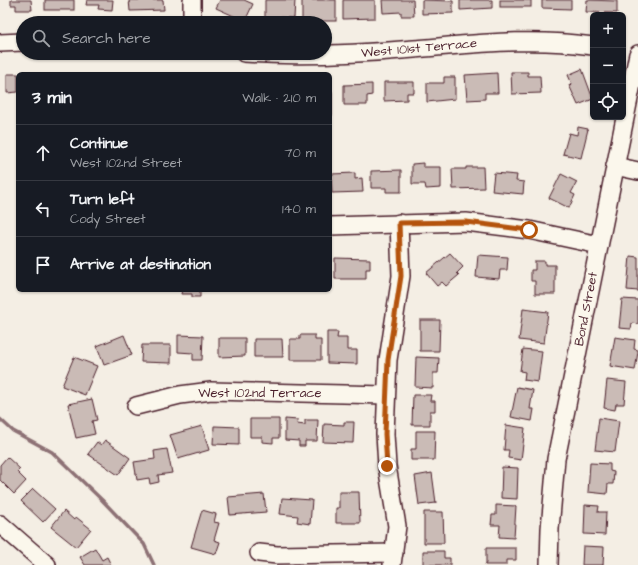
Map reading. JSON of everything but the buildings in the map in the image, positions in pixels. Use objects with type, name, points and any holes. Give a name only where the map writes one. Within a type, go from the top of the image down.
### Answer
[{"type":"street","points":[[192,0],[192,16]]},
{"type":"street","name":"West 101st Terrace","points":[[332,54],[364,53],[529,40],[567,42],[590,46]]},
{"type":"street","points":[[0,42],[16,42]]},
{"type":"street","points":[[626,52],[638,54]]},
{"type":"street","name":"Bond Street","points":[[549,565],[550,528],[556,459],[638,54]]},
{"type":"street","points":[[615,166],[638,171]]},
{"type":"street","points":[[332,226],[466,222],[494,225],[599,245]]},
{"type":"street","points":[[259,553],[393,559],[397,526],[386,453],[386,395],[388,360],[401,276],[399,223]]},
{"type":"street","name":"West 102nd Terrace","points":[[136,406],[180,395],[211,391],[386,395]]},
{"type":"street","points":[[0,524],[47,565]]},
{"type":"waterway","points":[[0,419],[13,431],[52,452],[102,500],[144,544],[154,565]]},
{"type":"route","points":[[387,466],[385,434],[388,360],[399,300],[401,276],[399,223],[466,222],[529,230]]}]
